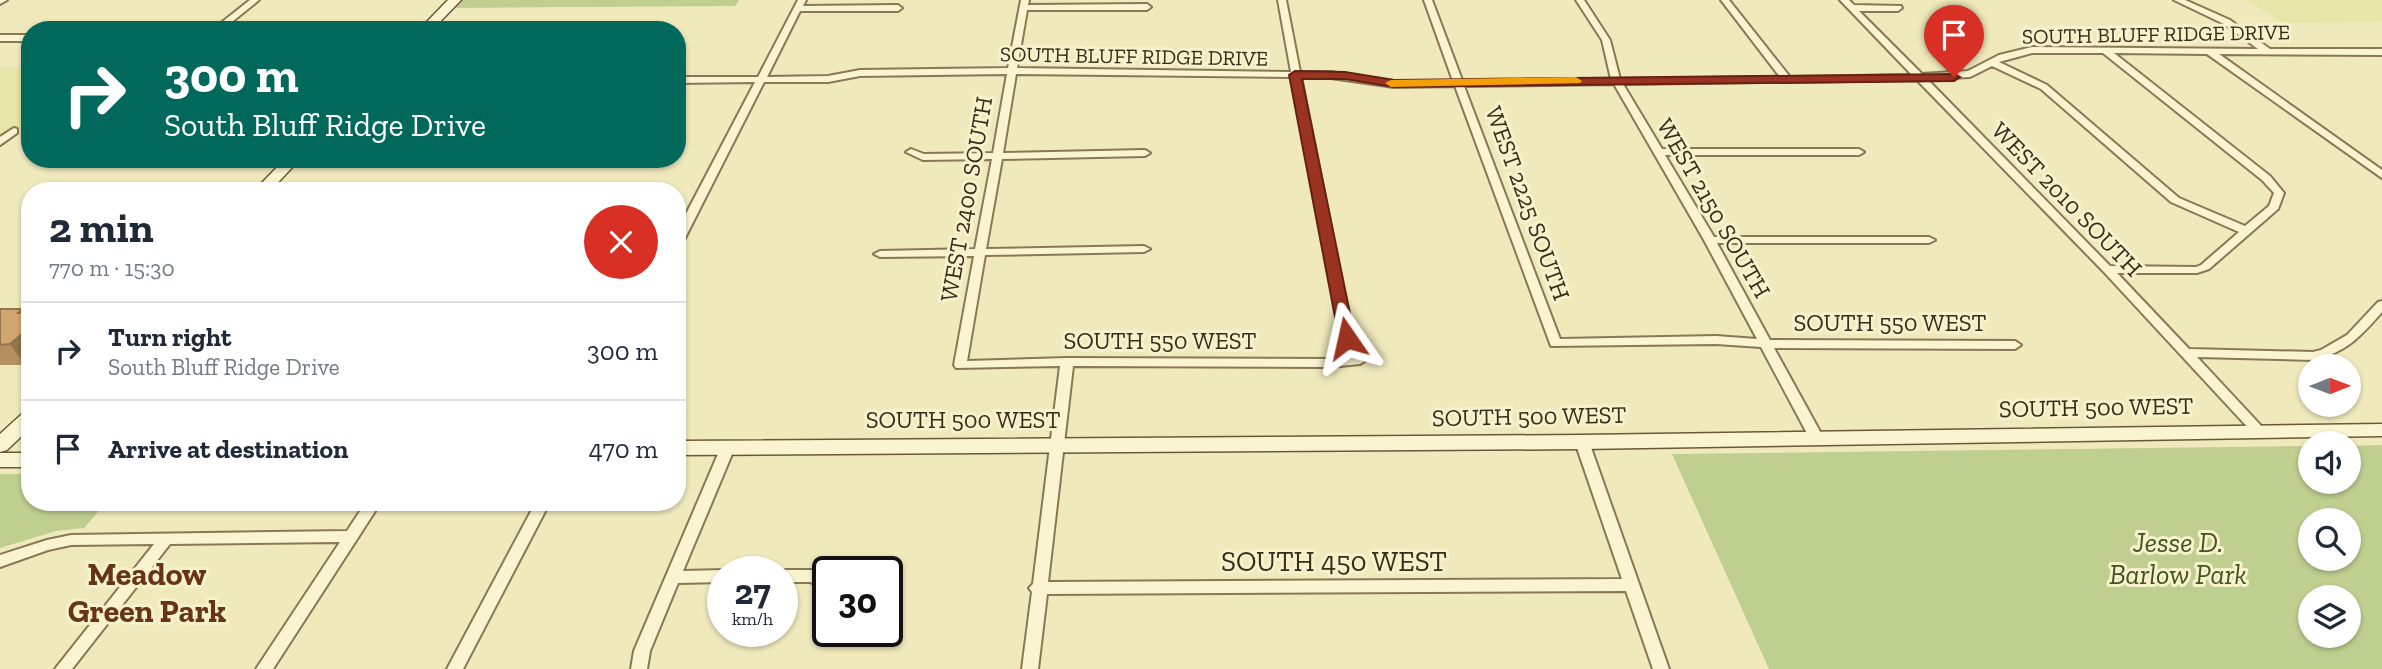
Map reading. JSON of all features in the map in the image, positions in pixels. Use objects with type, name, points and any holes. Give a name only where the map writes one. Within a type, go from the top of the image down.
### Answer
[{"type":"street","points":[[228,21],[255,0]]},
{"type":"street","points":[[434,21],[455,0]]},
{"type":"street","points":[[1282,0],[1295,75]]},
{"type":"street","name":"WEST 2225 SOUTH","points":[[1428,0],[1555,343]]},
{"type":"street","name":"WEST 2150 SOUTH","points":[[1580,0],[1606,40],[1616,80],[1710,240],[1815,437]]},
{"type":"street","points":[[1725,0],[1787,79]]},
{"type":"street","points":[[2178,0],[2227,22],[2266,50]]},
{"type":"street","points":[[1024,4],[1147,7]]},
{"type":"street","name":"WEST 2400 SOUTH","points":[[960,365],[1024,4]]},
{"type":"street","points":[[1848,4],[1898,8]]},
{"type":"street","name":"WEST 2010 SOUTH","points":[[1848,4],[2107,270],[2258,430]]},
{"type":"street","points":[[686,225],[800,5],[898,8]]},
{"type":"street","points":[[0,38],[21,38]]},
{"type":"street","points":[[2103,49],[2266,178],[2279,193],[2274,207],[2205,267],[2197,270],[2107,270]]},
{"type":"street","name":"SOUTH BLUFF RIDGE DRIVE","points":[[686,80],[828,79],[860,73],[1011,71],[1345,75],[1394,84],[1920,78],[1970,74],[2002,57],[2022,51],[2103,49],[2382,52]]},
{"type":"street","points":[[2208,50],[2382,175]]},
{"type":"street","points":[[1993,63],[2044,87],[2175,200],[2245,230]]},
{"type":"street","name":"SOUTH 550 WEST","points":[[960,365],[1067,362],[1330,363],[1360,360],[1347,338],[1295,75]]},
{"type":"street","points":[[0,142],[14,131]]},
{"type":"street","points":[[911,152],[923,157],[1145,153]]},
{"type":"street","points":[[1659,152],[1859,152]]},
{"type":"street","points":[[270,182],[283,168]]},
{"type":"street","points":[[1710,240],[1929,240]]},
{"type":"street","points":[[880,254],[1144,249]]},
{"type":"street","points":[[2185,353],[2313,356],[2330,353],[2341,348],[2382,305]]},
{"type":"street","name":"SOUTH 550 WEST","points":[[1555,343],[1716,340],[1768,345],[2015,345]]},
{"type":"street","points":[[1030,669],[1037,589],[1067,362]]},
{"type":"street","points":[[0,445],[21,425]]},
{"type":"street","name":"SOUTH 500 WEST","points":[[686,448],[1581,442],[2382,430]]},
{"type":"street","points":[[1581,442],[1661,669]]},
{"type":"street","points":[[639,669],[642,651],[728,447]]},
{"type":"street","points":[[0,460],[21,460]]},
{"type":"street","points":[[264,669],[368,511]]},
{"type":"street","points":[[455,669],[537,511]]},
{"type":"street","points":[[0,561],[71,540],[352,536]]},
{"type":"street","points":[[63,669],[167,538]]},
{"type":"street","points":[[672,577],[707,576]]},
{"type":"street","name":"SOUTH 450 WEST","points":[[1037,589],[1632,585]]},
{"type":"green space","points":[[459,0],[739,0],[735,6],[451,8]]},
{"type":"green space","points":[[2247,0],[2382,0],[2382,22],[2283,23]]},
{"type":"green space","points":[[0,67],[21,67],[21,133],[0,133]]},
{"type":"green space","name":"Jesse D. Barlow Park","points":[[2382,445],[2382,669],[1769,669],[1672,454],[2298,446],[2298,494],[2361,494],[2361,446]]},
{"type":"green space","points":[[0,474],[21,474],[21,511],[99,511],[84,528],[56,531],[0,548]]},
{"type":"building","points":[[0,309],[21,309],[18,313],[21,313],[21,335],[10,344],[0,345]]},
{"type":"slow traffic","points":[[1391,83],[1576,81]]},
{"type":"district","name":"Meadow Green Park","points":[[147,592]]},
{"type":"route","points":[[1347,338],[1295,75],[1345,75],[1394,84],[1954,77]]}]
